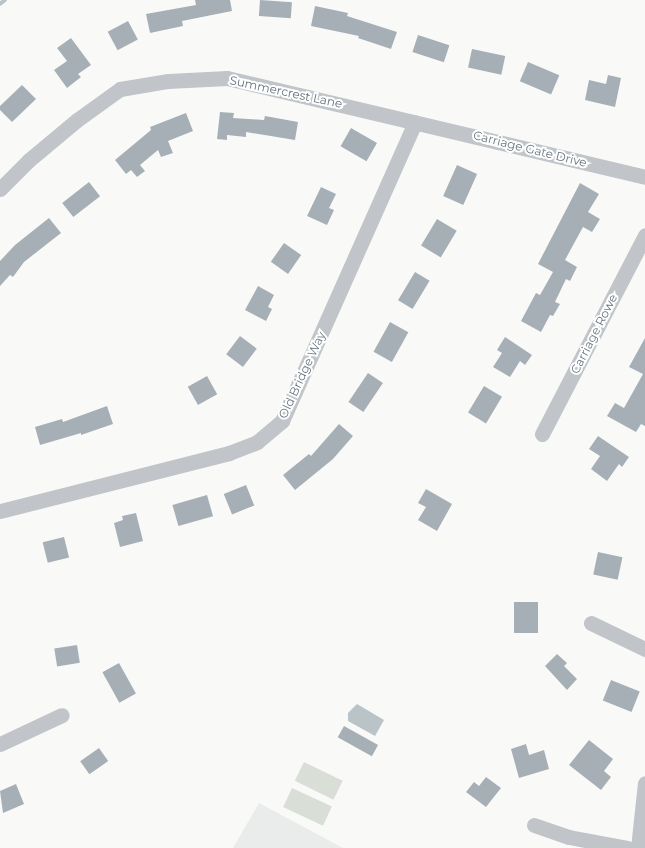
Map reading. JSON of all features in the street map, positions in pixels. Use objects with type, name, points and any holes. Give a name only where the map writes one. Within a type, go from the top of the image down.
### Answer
[{"type":"street","name":"Summercrest Lane","points":[[0,189],[29,160],[77,120],[120,89],[168,81],[227,78],[415,122]]},
{"type":"street","name":"Carriage Gate Drive","points":[[415,122],[645,177]]},
{"type":"street","name":"Old Bridge Way","points":[[0,511],[229,453],[258,442],[282,421],[415,122]]},
{"type":"street","name":"Carriage Rowe","points":[[542,434],[645,235]]},
{"type":"street","points":[[591,623],[645,649]]},
{"type":"street","points":[[0,744],[62,715]]},
{"type":"street","points":[[638,848],[645,783]]},
{"type":"street","points":[[534,825],[569,837],[627,848]]},
{"type":"shaded area","points":[[357,704],[384,720],[375,736],[348,721],[348,713]]},
{"type":"shaded area","points":[[304,762],[343,781],[333,800],[295,781]]},
{"type":"shaded area","points":[[292,788],[332,807],[323,826],[283,807]]},
{"type":"shaded area","points":[[259,803],[343,848],[233,848]]},
{"type":"building","points":[[195,0],[230,0],[232,11],[182,21],[183,26],[150,33],[146,14],[196,5]]},
{"type":"building","points":[[260,0],[292,2],[291,18],[259,16]]},
{"type":"building","points":[[315,6],[348,13],[347,16],[397,32],[391,49],[358,38],[359,36],[311,26]]},
{"type":"building","points":[[128,21],[138,40],[118,50],[108,32]]},
{"type":"building","points":[[418,35],[449,45],[444,62],[412,52]]},
{"type":"building","points":[[71,38],[91,65],[78,74],[81,77],[67,88],[54,70],[67,61],[57,48]]},
{"type":"building","points":[[472,49],[505,56],[501,75],[468,68]]},
{"type":"building","points":[[528,62],[559,75],[551,95],[520,81]]},
{"type":"building","points":[[608,75],[621,78],[615,107],[585,100],[589,80],[606,84]]},
{"type":"building","points":[[22,85],[36,99],[12,122],[0,110],[0,106]]},
{"type":"building","points":[[220,112],[234,113],[233,118],[264,120],[265,116],[298,122],[295,140],[246,132],[246,137],[227,135],[227,140],[217,139]]},
{"type":"building","points":[[186,113],[193,131],[168,141],[173,153],[161,157],[158,150],[140,165],[145,171],[137,177],[131,170],[126,174],[115,160],[151,130],[150,127]]},
{"type":"building","points":[[351,128],[377,143],[366,161],[340,146]]},
{"type":"building","points":[[457,165],[477,174],[463,205],[443,196]]},
{"type":"building","points":[[89,182],[100,196],[73,217],[62,203]]},
{"type":"building","points":[[580,183],[599,194],[588,212],[600,219],[592,232],[583,227],[565,260],[577,267],[570,281],[566,279],[555,302],[560,304],[553,316],[550,315],[541,332],[521,321],[536,293],[540,295],[553,272],[538,264]]},
{"type":"building","points":[[321,187],[336,194],[329,208],[334,210],[327,225],[307,216]]},
{"type":"building","points":[[49,218],[61,233],[24,262],[13,277],[10,275],[0,286],[0,261],[15,245]]},
{"type":"building","points":[[437,219],[457,231],[441,257],[421,246]]},
{"type":"building","points":[[284,243],[301,255],[288,274],[271,262]]},
{"type":"building","points":[[415,272],[430,281],[413,309],[398,300]]},
{"type":"building","points":[[258,286],[274,295],[268,307],[272,309],[266,321],[245,310]]},
{"type":"building","points":[[390,322],[408,332],[392,362],[374,352]]},
{"type":"building","points":[[240,336],[257,349],[243,367],[226,354]]},
{"type":"building","points":[[505,337],[532,355],[525,365],[520,361],[510,377],[493,367],[502,353],[497,350]]},
{"type":"building","points":[[645,338],[645,426],[641,424],[636,432],[607,416],[615,403],[624,408],[643,374],[629,367]]},
{"type":"building","points":[[368,373],[383,383],[363,412],[348,402]]},
{"type":"building","points":[[207,376],[217,394],[198,405],[188,387]]},
{"type":"building","points":[[484,386],[502,397],[486,423],[468,413]]},
{"type":"building","points":[[107,406],[113,424],[81,435],[81,433],[40,445],[35,427],[62,419],[63,422]]},
{"type":"building","points":[[339,424],[353,436],[333,459],[295,490],[283,475],[309,454],[311,456]]},
{"type":"building","points":[[598,436],[629,457],[622,467],[619,464],[607,481],[591,469],[600,456],[589,449]]},
{"type":"building","points":[[246,485],[254,505],[232,514],[224,494]]},
{"type":"building","points":[[426,489],[452,504],[437,531],[418,520],[426,507],[418,503]]},
{"type":"building","points":[[207,495],[213,516],[178,526],[172,505]]},
{"type":"building","points":[[136,513],[143,541],[120,547],[114,523],[123,520],[122,516]]},
{"type":"building","points":[[64,537],[69,557],[48,563],[43,542]]},
{"type":"building","points":[[598,552],[622,557],[618,580],[593,574]]},
{"type":"building","points":[[514,602],[538,602],[538,633],[514,633]]},
{"type":"building","points":[[77,645],[80,663],[57,666],[54,649]]},
{"type":"building","points":[[557,654],[567,663],[564,666],[577,679],[567,690],[545,666]]},
{"type":"building","points":[[119,663],[136,694],[119,703],[102,672]]},
{"type":"building","points":[[611,680],[640,692],[632,712],[603,700]]},
{"type":"building","points":[[344,726],[378,745],[372,756],[338,737]]},
{"type":"building","points":[[589,740],[613,759],[604,771],[611,777],[601,790],[569,765]]},
{"type":"building","points":[[526,744],[529,755],[544,750],[549,769],[519,778],[511,749]]},
{"type":"building","points":[[99,748],[108,761],[89,774],[80,761]]},
{"type":"building","points":[[486,777],[501,788],[486,807],[466,792],[474,782],[479,786]]},
{"type":"building","points":[[16,784],[24,804],[3,813],[0,791]]},
{"type":"waterway","points":[[0,4],[5,0]]}]
